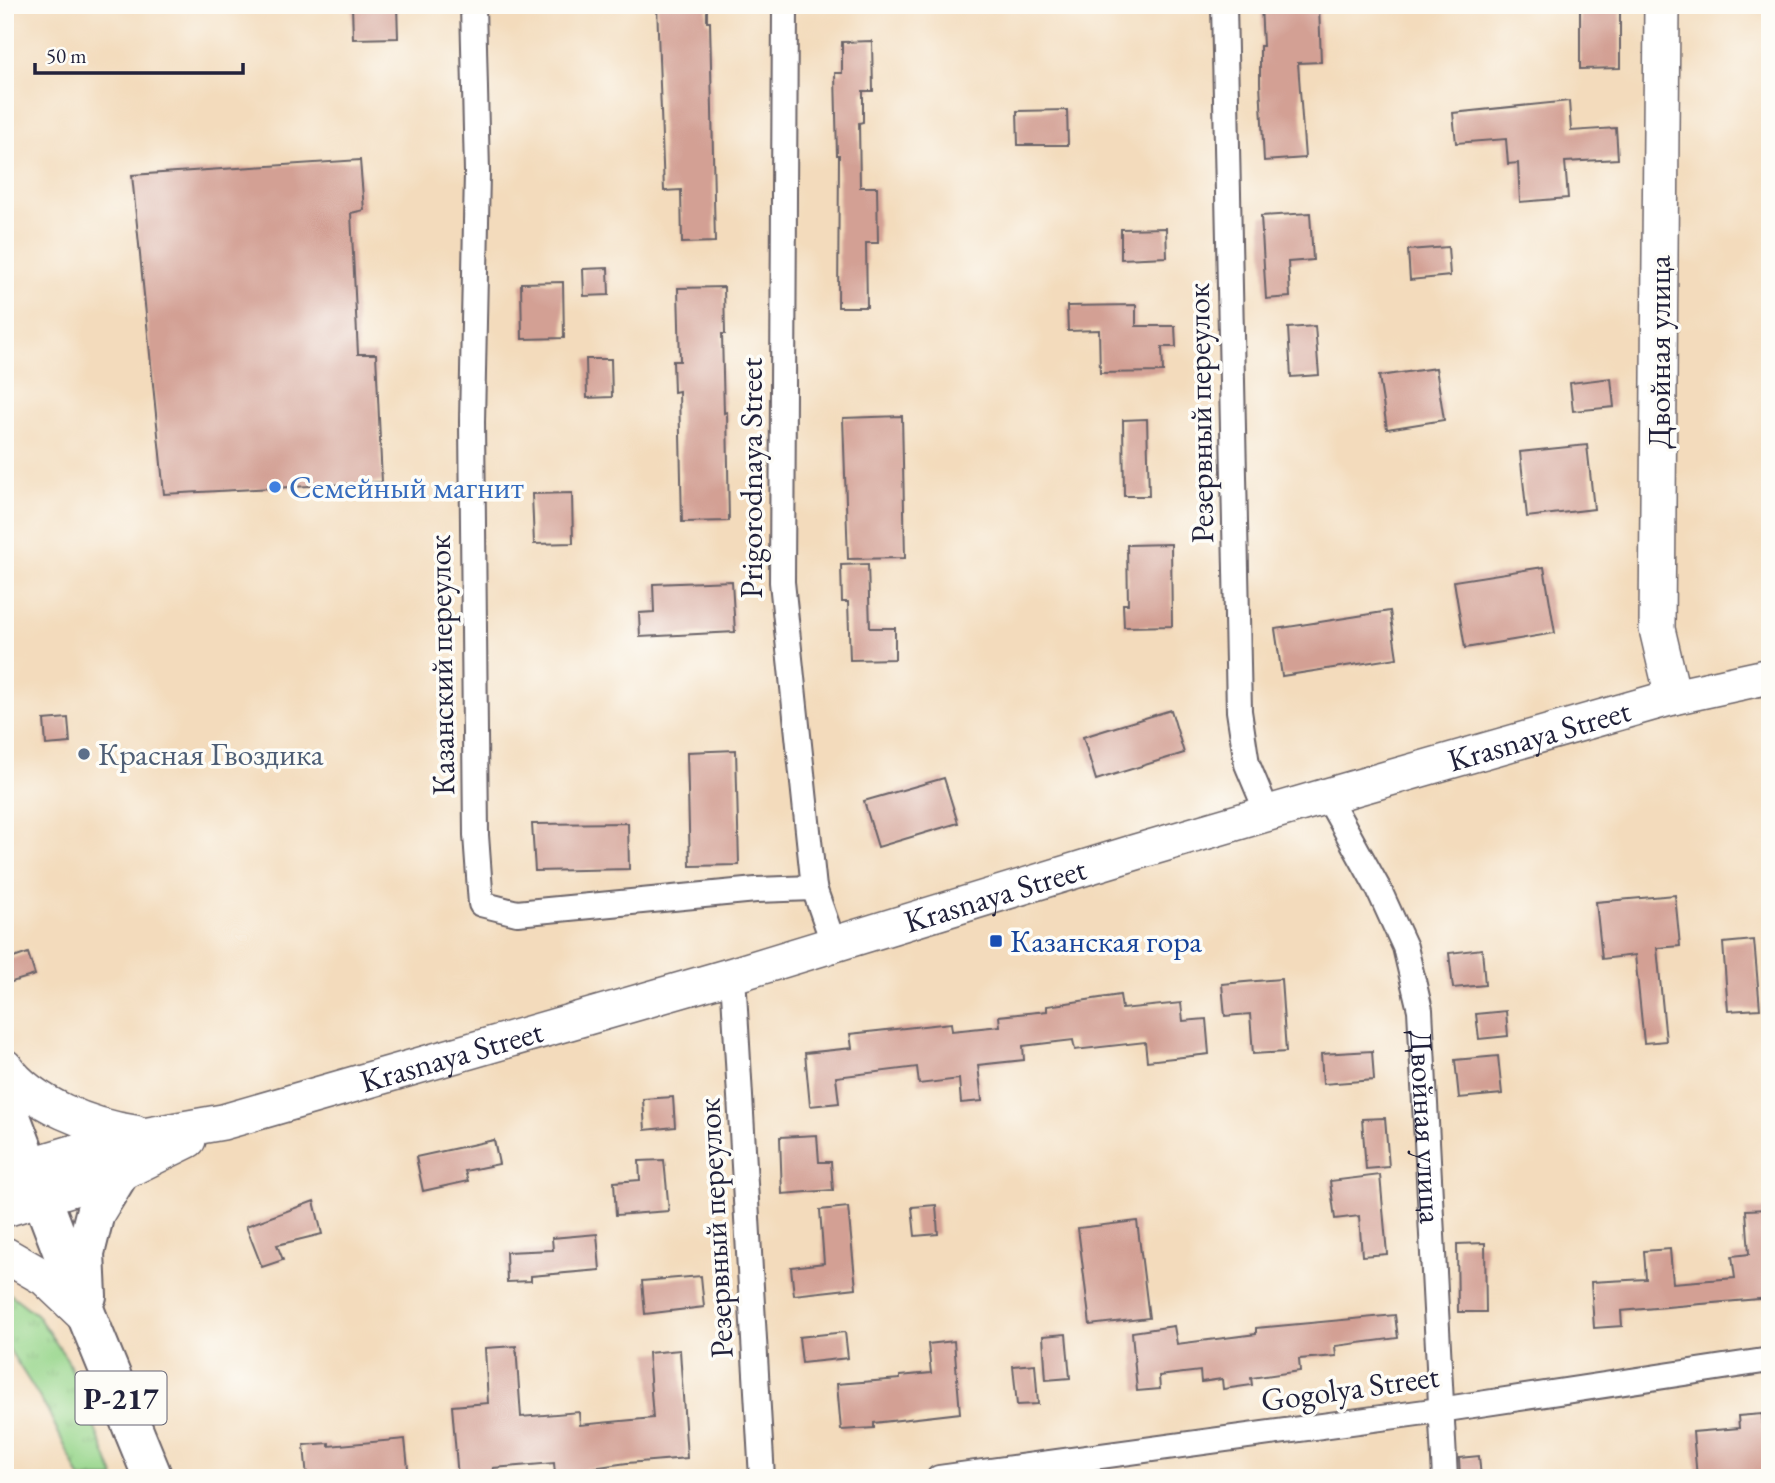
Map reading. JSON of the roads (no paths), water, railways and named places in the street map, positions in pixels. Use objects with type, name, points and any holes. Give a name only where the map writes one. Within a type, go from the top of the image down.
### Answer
[{"type":"highway","name":"Р-217","points":[[5,1101],[20,1187],[88,1319],[153,1478]]},
{"type":"highway","points":[[88,1319],[85,1253],[95,1213],[119,1174]]},
{"type":"main road","name":"Двойная улица","points":[[1662,5],[1657,629],[1673,697]]},
{"type":"main road","name":"Krasnaya Street","points":[[20,1187],[109,1142],[223,1122],[733,975],[1327,796],[1673,697],[1770,676]]},
{"type":"main road","points":[[5,1066],[35,1095],[64,1111],[106,1129],[149,1135]]},
{"type":"main road","name":"Krasnaya Street","points":[[20,1187],[119,1174],[223,1122]]},
{"type":"main road","points":[[5,1255],[45,1279],[88,1319]]},
{"type":"street","name":"Казанский переулок","points":[[473,5],[477,172],[472,422],[476,835],[481,904],[517,913],[814,888]]},
{"type":"street","name":"Prigorodnaya Street","points":[[785,5],[782,582],[814,888],[834,945]]},
{"type":"street","name":"Резервный переулок","points":[[1224,5],[1239,711],[1247,764],[1268,814]]},
{"type":"street","name":"Двойная улица","points":[[1327,796],[1379,890],[1405,947],[1420,1010],[1445,1478]]},
{"type":"street","name":"Резервный переулок","points":[[733,975],[762,1478]]},
{"type":"street","name":"Gogolya Street","points":[[939,1478],[1440,1410],[1770,1360]]},
{"type":"place","name":"Семейный магнит","points":[[275,487]]},
{"type":"place","name":"Красная Гвоздика","points":[[84,754]]},
{"type":"place","name":"Казанская гора","points":[[996,941]]}]
